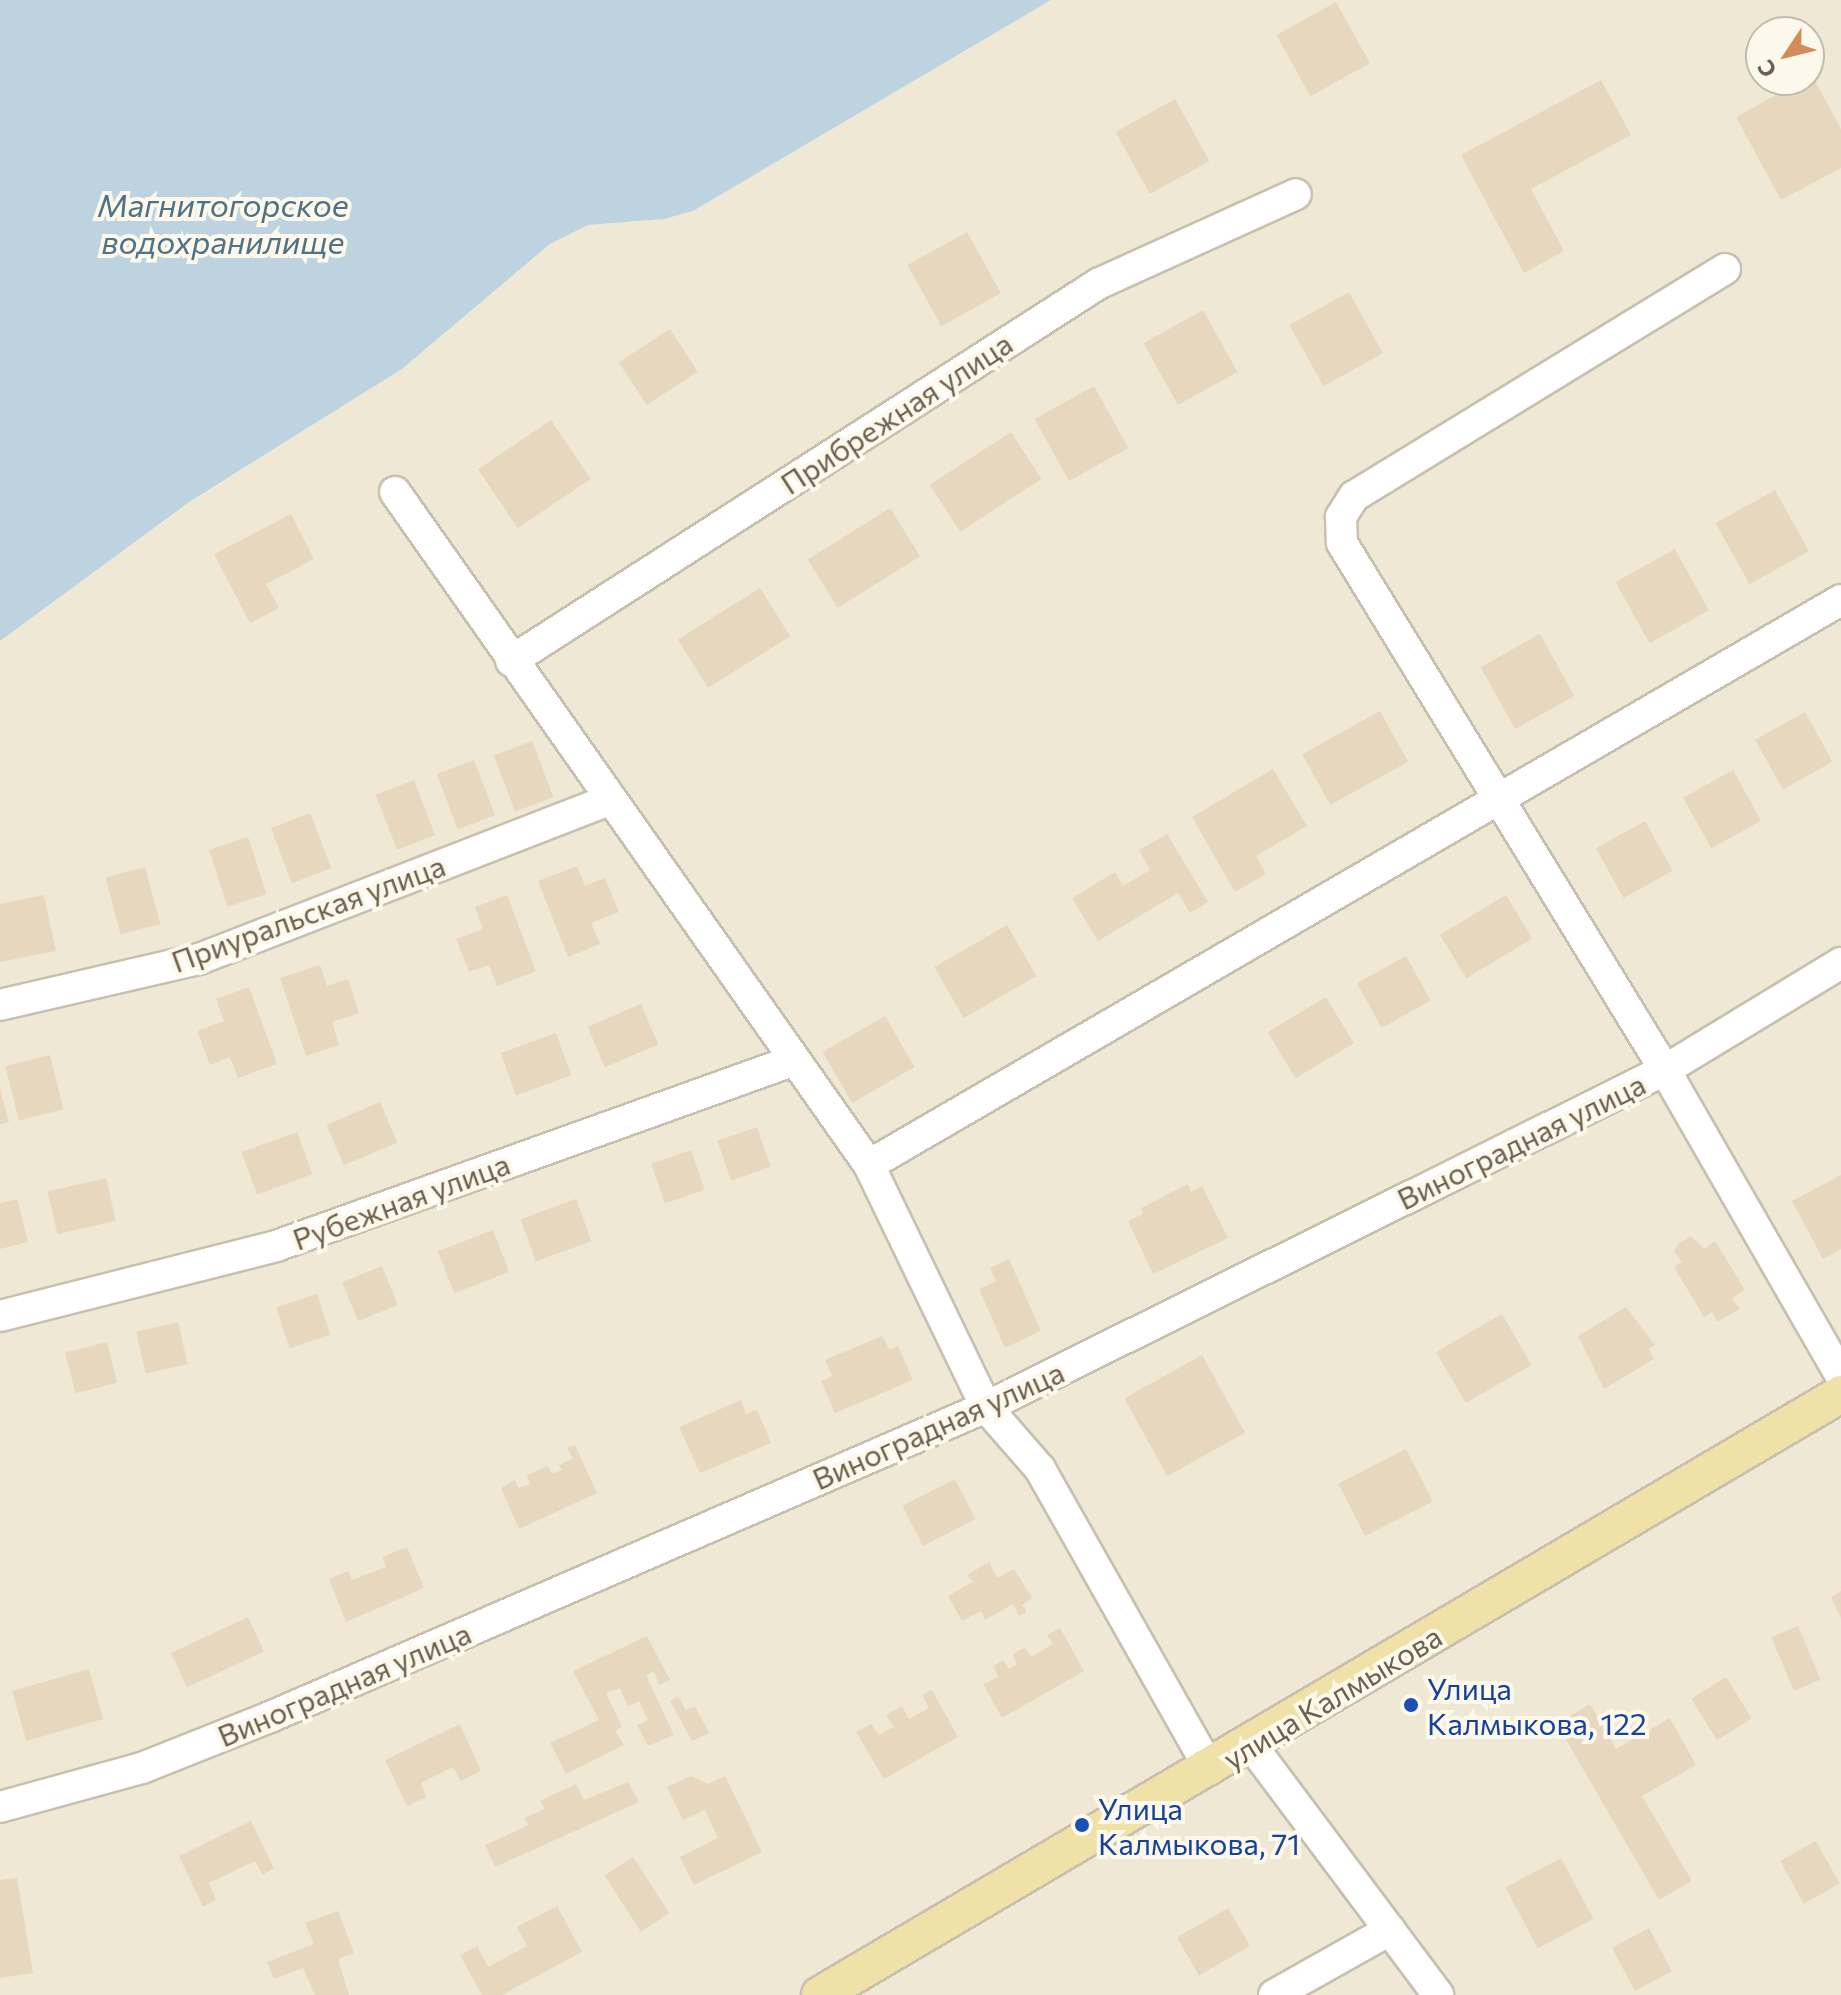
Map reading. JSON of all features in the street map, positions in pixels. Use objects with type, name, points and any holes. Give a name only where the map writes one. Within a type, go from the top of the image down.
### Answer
[{"type":"main road","name":"улица Калмыкова","points":[[820,1995],[1252,1746],[1841,1394]]},
{"type":"street","name":"Прибрежная улица","points":[[511,661],[1098,284],[1296,194]]},
{"type":"street","points":[[1725,269],[1354,496],[1341,517],[1342,543],[1503,799],[1665,1070],[1841,1376]]},
{"type":"street","points":[[395,492],[511,661],[869,1165],[986,1407],[1040,1469],[1210,1769]]},
{"type":"street","points":[[869,1165],[1841,600]]},
{"type":"street","name":"Приуральская улица","points":[[0,1005],[199,959],[609,800]]},
{"type":"street","name":"Виноградная улица","points":[[0,1807],[142,1768],[270,1717],[986,1407],[1665,1070],[1841,963]]},
{"type":"street","name":"Рубежная улица","points":[[0,1316],[276,1246],[795,1060]]},
{"type":"street","points":[[1252,1746],[1438,1995]]},
{"type":"street","points":[[1274,1995],[1390,1930]]},
{"type":"shaded area","points":[[1051,0],[1841,0],[1841,1995],[0,1995],[0,641],[192,501],[402,369],[550,244],[588,225],[664,219],[693,211]]},
{"type":"water","name":"Магнитогорское водохранилище","points":[[0,0],[1051,0],[693,211],[664,219],[588,225],[550,244],[402,369],[191,501],[0,641]]},
{"type":"building","points":[[1336,2],[1370,63],[1310,96],[1277,35]]},
{"type":"building","points":[[1601,80],[1631,135],[1531,189],[1564,251],[1524,273],[1461,155]]},
{"type":"building","points":[[1774,96],[1823,96],[1841,129],[1841,168],[1781,200],[1736,117]]},
{"type":"building","points":[[1175,99],[1209,161],[1150,194],[1116,132]]},
{"type":"building","points":[[967,232],[1001,293],[941,326],[908,265]]},
{"type":"building","points":[[1349,292],[1383,353],[1323,386],[1290,325]]},
{"type":"building","points":[[1203,310],[1237,372],[1178,405],[1144,343]]},
{"type":"building","points":[[670,329],[698,372],[647,405],[619,362]]},
{"type":"building","points":[[1094,386],[1128,448],[1069,481],[1035,419]]},
{"type":"building","points":[[551,420],[591,479],[518,528],[478,469]]},
{"type":"building","points":[[1011,432],[1041,479],[960,532],[930,485]]},
{"type":"building","points":[[1775,490],[1809,551],[1749,584],[1716,523]]},
{"type":"building","points":[[890,508],[920,556],[838,608],[808,559]]},
{"type":"building","points":[[291,514],[314,559],[266,584],[279,608],[250,623],[214,554]]},
{"type":"building","points":[[1675,549],[1709,610],[1649,643],[1616,582]]},
{"type":"building","points":[[760,588],[790,636],[708,688],[678,639]]},
{"type":"building","points":[[1540,634],[1574,696],[1515,729],[1481,667]]},
{"type":"building","points":[[1380,711],[1408,762],[1330,805],[1302,754]]},
{"type":"building","points":[[1805,712],[1833,762],[1783,789],[1755,740]]},
{"type":"building","points":[[532,741],[554,797],[515,812],[494,756]]},
{"type":"building","points":[[474,760],[495,815],[458,829],[437,774]]},
{"type":"building","points":[[1273,769],[1307,826],[1256,856],[1266,874],[1235,892],[1192,817]]},
{"type":"building","points":[[1733,770],[1761,821],[1711,848],[1683,798]]},
{"type":"building","points":[[414,780],[435,835],[397,850],[376,795]]},
{"type":"building","points":[[310,813],[331,868],[292,883],[271,828]]},
{"type":"building","points":[[1645,821],[1673,871],[1624,898],[1596,848]]},
{"type":"building","points":[[1167,834],[1208,902],[1190,913],[1178,893],[1098,941],[1072,898],[1115,872],[1123,886],[1150,870],[1139,850]]},
{"type":"building","points":[[248,837],[267,894],[228,907],[209,850]]},
{"type":"building","points":[[577,866],[585,886],[605,878],[619,912],[591,923],[600,944],[568,957],[538,881]]},
{"type":"building","points":[[145,867],[160,924],[121,935],[105,878]]},
{"type":"building","points":[[44,895],[56,951],[0,962],[0,904]]},
{"type":"building","points":[[507,895],[536,971],[497,986],[489,965],[469,972],[456,939],[483,929],[475,907]]},
{"type":"building","points":[[1506,895],[1532,939],[1466,978],[1440,935]]},
{"type":"building","points":[[1007,925],[1036,976],[964,1018],[934,967]]},
{"type":"building","points":[[1406,956],[1431,1001],[1382,1028],[1357,983]]},
{"type":"building","points":[[320,965],[327,986],[348,979],[359,1013],[332,1022],[339,1045],[306,1056],[280,978]]},
{"type":"building","points":[[249,987],[277,1064],[238,1078],[230,1057],[210,1065],[197,1031],[224,1021],[216,999]]},
{"type":"building","points":[[1326,997],[1354,1043],[1296,1078],[1268,1032]]},
{"type":"building","points":[[641,1004],[658,1045],[605,1067],[588,1027]]},
{"type":"building","points":[[885,1016],[914,1067],[852,1103],[823,1052]]},
{"type":"building","points":[[556,1033],[571,1075],[516,1095],[501,1053]]},
{"type":"building","points":[[50,1055],[64,1109],[19,1120],[5,1066]]},
{"type":"building","points":[[0,1089],[9,1122],[0,1124]]},
{"type":"building","points":[[380,1102],[397,1143],[344,1165],[327,1125]]},
{"type":"building","points":[[757,1127],[771,1167],[731,1180],[717,1141]]},
{"type":"building","points":[[297,1132],[312,1174],[257,1194],[242,1152]]},
{"type":"building","points":[[691,1150],[705,1190],[665,1203],[651,1164]]},
{"type":"building","points":[[1841,1175],[1841,1249],[1823,1259],[1792,1201]]},
{"type":"building","points":[[106,1178],[116,1221],[57,1234],[48,1191]]},
{"type":"building","points":[[1188,1184],[1191,1192],[1202,1186],[1228,1238],[1153,1274],[1128,1221],[1143,1214],[1141,1208]]},
{"type":"building","points":[[17,1199],[28,1242],[0,1249],[0,1203]]},
{"type":"building","points":[[576,1199],[591,1241],[536,1261],[521,1219]]},
{"type":"building","points":[[493,1230],[509,1272],[454,1293],[438,1251]]},
{"type":"building","points":[[1691,1236],[1704,1249],[1715,1241],[1745,1290],[1732,1298],[1740,1309],[1717,1322],[1712,1312],[1704,1317],[1674,1267],[1682,1262],[1674,1252],[1678,1244]]},
{"type":"building","points":[[1009,1259],[1041,1331],[1005,1348],[979,1289],[996,1281],[990,1268]]},
{"type":"building","points":[[382,1266],[398,1305],[358,1321],[342,1282]]},
{"type":"building","points":[[317,1294],[330,1335],[289,1348],[276,1307]]},
{"type":"building","points":[[1626,1307],[1655,1345],[1649,1349],[1654,1359],[1604,1389],[1578,1336]]},
{"type":"building","points":[[1502,1314],[1532,1365],[1466,1403],[1436,1352]]},
{"type":"building","points":[[178,1322],[188,1364],[146,1374],[136,1332]]},
{"type":"building","points":[[882,1336],[890,1350],[898,1346],[913,1380],[835,1413],[821,1381],[832,1376],[825,1360]]},
{"type":"building","points":[[107,1342],[117,1383],[75,1393],[65,1352]]},
{"type":"building","points":[[1202,1355],[1245,1433],[1167,1476],[1124,1398]]},
{"type":"building","points":[[741,1400],[746,1414],[757,1410],[771,1443],[700,1473],[679,1427]]},
{"type":"building","points":[[575,1445],[597,1493],[519,1529],[501,1488],[515,1480],[518,1488],[530,1484],[527,1475],[548,1466],[552,1474],[562,1470],[559,1465],[573,1458],[567,1448]]},
{"type":"building","points":[[1406,1449],[1433,1502],[1365,1536],[1338,1484]]},
{"type":"building","points":[[955,1479],[975,1519],[923,1546],[902,1506]]},
{"type":"building","points":[[407,1547],[424,1588],[346,1622],[329,1579],[348,1571],[352,1580],[386,1567],[382,1557]]},
{"type":"building","points":[[989,1562],[997,1578],[1014,1569],[1032,1598],[1022,1605],[1027,1612],[1019,1616],[1013,1604],[985,1620],[981,1611],[962,1621],[948,1596],[973,1582],[967,1575]]},
{"type":"building","points":[[1841,1591],[1841,1618],[1831,1597]]},
{"type":"building","points":[[248,1617],[264,1651],[187,1687],[171,1653]]},
{"type":"building","points":[[1798,1626],[1821,1679],[1794,1691],[1771,1637]]},
{"type":"building","points":[[1060,1628],[1084,1671],[1002,1718],[983,1684],[998,1677],[993,1666],[1003,1660],[1009,1669],[1017,1665],[1013,1655],[1025,1648],[1031,1657],[1053,1644],[1047,1635]]},
{"type":"building","points":[[647,1636],[670,1680],[659,1685],[654,1671],[646,1675],[674,1735],[648,1746],[637,1725],[648,1720],[639,1701],[628,1707],[620,1688],[606,1693],[622,1727],[615,1731],[624,1745],[566,1774],[550,1743],[599,1720],[573,1671]]},
{"type":"building","points":[[89,1669],[103,1719],[26,1741],[12,1691]]},
{"type":"building","points":[[1726,1677],[1752,1719],[1717,1740],[1691,1699]]},
{"type":"building","points":[[932,1690],[958,1737],[884,1779],[856,1732],[871,1724],[879,1735],[894,1727],[886,1715],[902,1706],[909,1719],[929,1708],[922,1695]]},
{"type":"building","points":[[678,1696],[686,1710],[695,1706],[709,1733],[692,1741],[670,1701]]},
{"type":"building","points":[[1590,1704],[1616,1749],[1670,1718],[1696,1765],[1642,1796],[1692,1881],[1659,1900],[1557,1724]]},
{"type":"building","points":[[460,1724],[481,1771],[461,1781],[453,1767],[421,1783],[426,1797],[407,1806],[385,1760]]},
{"type":"building","points":[[691,1776],[708,1784],[725,1776],[762,1852],[694,1885],[680,1857],[718,1838],[705,1810],[683,1820],[667,1787]]},
{"type":"building","points":[[628,1782],[639,1802],[495,1867],[485,1845],[529,1825],[524,1818],[545,1809],[540,1801],[576,1784],[584,1800]]},
{"type":"building","points":[[251,1821],[274,1868],[263,1875],[255,1861],[209,1883],[216,1900],[203,1907],[179,1856]]},
{"type":"building","points":[[1816,1841],[1840,1884],[1804,1904],[1780,1861]]},
{"type":"building","points":[[633,1857],[669,1913],[641,1932],[604,1876]]},
{"type":"building","points":[[1561,1858],[1593,1919],[1538,1949],[1505,1888]]},
{"type":"building","points":[[17,1878],[33,1973],[0,1978],[0,1880]]},
{"type":"building","points":[[557,1906],[582,1952],[502,1995],[482,1995],[460,1955],[477,1946],[488,1967],[527,1946],[517,1927]]},
{"type":"building","points":[[1228,1908],[1250,1946],[1199,1976],[1177,1938]]},
{"type":"building","points":[[338,1911],[354,1953],[338,1959],[349,1995],[315,1995],[303,1968],[274,1979],[267,1962],[314,1944],[305,1923]]},
{"type":"building","points":[[1649,1928],[1672,1971],[1635,1991],[1612,1948]]},
{"type":"place","name":"Улица Калмыкова, 122","points":[[1411,1705]]},
{"type":"place","name":"Улица Калмыкова, 71","points":[[1082,1825]]}]
